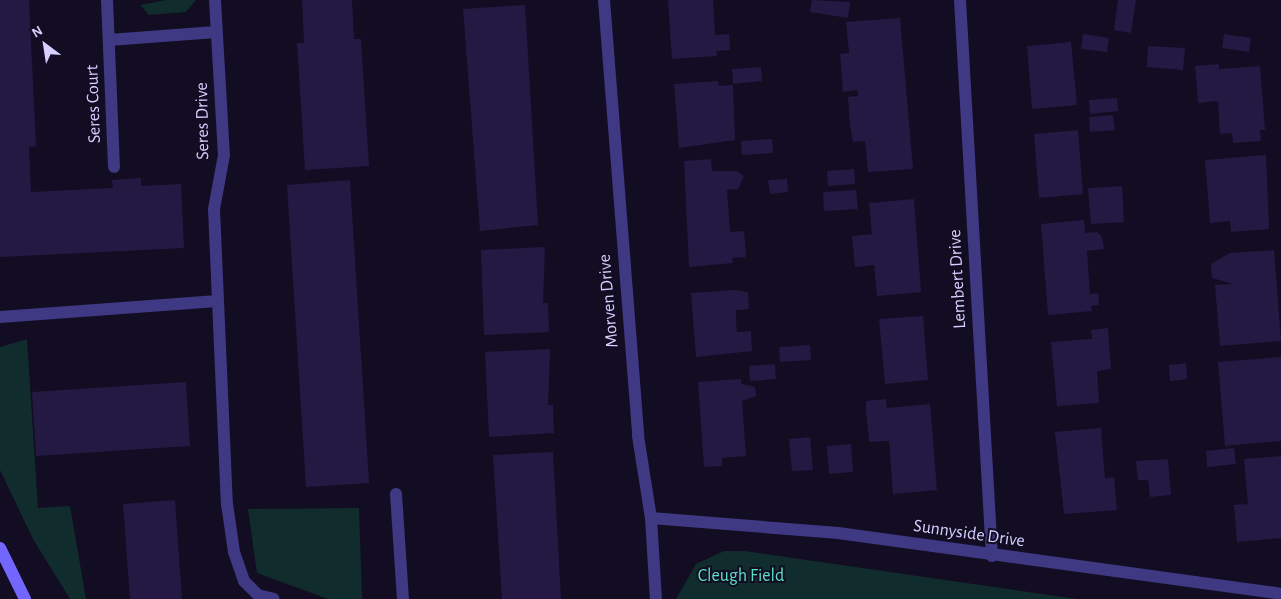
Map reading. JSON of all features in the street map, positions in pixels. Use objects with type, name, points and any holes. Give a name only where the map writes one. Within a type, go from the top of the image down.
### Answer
[{"type":"street","name":"Seres Court","points":[[107,0],[114,167]]},
{"type":"street","name":"Seres Drive","points":[[215,0],[224,155],[214,209],[217,301],[230,523],[244,581],[257,597],[274,599]]},
{"type":"street","name":"Morven Drive","points":[[604,0],[638,436],[651,518],[656,599]]},
{"type":"street","name":"Lembert Drive","points":[[960,0],[992,556]]},
{"type":"street","name":"Seres Court","points":[[109,40],[216,32]]},
{"type":"street","points":[[0,317],[217,301]]},
{"type":"street","points":[[396,494],[403,599]]},
{"type":"street","name":"Sunnyside Drive","points":[[651,518],[838,533],[992,556],[1281,594]]},
{"type":"street","points":[[0,548],[25,599]]},
{"type":"green space","points":[[166,0],[196,0],[186,12],[149,15],[140,5]]},
{"type":"green space","points":[[27,339],[38,508],[70,506],[86,599],[70,599],[33,539],[0,470],[0,347]]},
{"type":"green space","points":[[359,508],[362,599],[328,599],[257,573],[248,509]]},
{"type":"green space","name":"Cleugh Field","points":[[724,551],[745,551],[1077,599],[676,599],[696,564]]},
{"type":"building","points":[[0,0],[29,0],[36,146],[29,147],[31,192],[113,188],[112,180],[141,178],[141,186],[181,184],[184,248],[0,257]]},
{"type":"building","points":[[302,0],[352,0],[354,39],[361,39],[369,166],[305,170],[297,43],[304,43]]},
{"type":"building","points":[[668,0],[713,0],[715,35],[729,34],[730,50],[716,51],[717,56],[672,59]]},
{"type":"building","points":[[812,0],[850,2],[848,18],[810,12]]},
{"type":"building","points":[[1118,0],[1136,0],[1131,33],[1114,30]]},
{"type":"building","points":[[525,5],[538,225],[480,231],[463,9]]},
{"type":"building","points":[[900,18],[913,169],[868,172],[865,141],[853,142],[850,125],[848,97],[858,96],[857,90],[843,92],[840,54],[849,53],[846,22]]},
{"type":"building","points":[[1083,34],[1109,38],[1107,52],[1081,49]]},
{"type":"building","points":[[1224,34],[1251,38],[1249,52],[1222,48]]},
{"type":"building","points":[[1071,42],[1077,105],[1032,109],[1027,46]]},
{"type":"building","points":[[1148,46],[1185,48],[1183,70],[1147,67]]},
{"type":"building","points":[[1219,64],[1219,69],[1260,66],[1265,130],[1260,130],[1261,141],[1233,143],[1232,133],[1220,134],[1218,101],[1198,103],[1195,66]]},
{"type":"building","points":[[761,67],[762,81],[733,84],[732,69]]},
{"type":"building","points":[[718,81],[719,86],[733,85],[735,140],[679,148],[674,84]]},
{"type":"building","points":[[1117,98],[1118,111],[1090,114],[1089,100]]},
{"type":"building","points":[[1113,115],[1115,130],[1090,132],[1089,117]]},
{"type":"building","points":[[1078,130],[1083,194],[1039,198],[1034,134]]},
{"type":"building","points":[[772,139],[773,153],[742,155],[741,141]]},
{"type":"building","points":[[1266,155],[1269,229],[1231,232],[1230,221],[1210,223],[1205,160]]},
{"type":"building","points":[[711,159],[712,171],[737,171],[744,176],[738,189],[727,190],[730,232],[744,231],[746,257],[732,258],[733,263],[689,267],[684,161]]},
{"type":"building","points":[[854,169],[855,184],[828,186],[827,171]]},
{"type":"building","points":[[787,179],[788,192],[770,194],[768,180]]},
{"type":"building","points":[[350,180],[369,483],[306,487],[287,185]]},
{"type":"building","points":[[1122,186],[1124,222],[1091,224],[1088,188]]},
{"type":"building","points":[[856,190],[858,209],[824,211],[823,192]]},
{"type":"building","points":[[914,199],[921,292],[877,296],[874,265],[855,267],[852,236],[872,234],[869,203]]},
{"type":"building","points":[[1084,220],[1085,233],[1097,232],[1102,237],[1104,249],[1087,251],[1090,294],[1098,293],[1099,305],[1091,306],[1092,311],[1048,315],[1041,224]]},
{"type":"building","points":[[545,247],[543,303],[548,303],[549,332],[484,335],[481,250]]},
{"type":"building","points":[[1274,250],[1281,341],[1220,346],[1215,285],[1233,284],[1212,278],[1211,264],[1230,253]]},
{"type":"building","points":[[734,290],[748,292],[749,309],[736,310],[736,322],[737,332],[751,331],[752,351],[696,357],[691,293]]},
{"type":"building","points":[[923,316],[928,380],[885,384],[879,319]]},
{"type":"building","points":[[1108,328],[1111,369],[1097,371],[1099,403],[1057,406],[1051,342],[1092,339],[1091,330]]},
{"type":"building","points":[[810,345],[811,360],[780,362],[779,347]]},
{"type":"building","points":[[550,349],[548,405],[553,405],[554,433],[489,437],[485,352]]},
{"type":"building","points":[[1281,357],[1281,441],[1225,446],[1218,362]]},
{"type":"building","points":[[1186,363],[1187,379],[1170,381],[1169,365]]},
{"type":"building","points":[[775,364],[776,379],[750,381],[749,366]]},
{"type":"building","points":[[741,379],[741,384],[755,387],[756,396],[742,401],[746,456],[722,458],[722,466],[704,467],[698,382]]},
{"type":"building","points":[[186,382],[190,446],[36,456],[32,392]]},
{"type":"building","points":[[886,399],[887,408],[930,404],[937,490],[893,494],[889,441],[869,442],[866,409],[866,401]]},
{"type":"building","points":[[1101,428],[1105,478],[1114,477],[1117,510],[1064,514],[1055,432]]},
{"type":"building","points":[[810,437],[813,470],[792,471],[789,439]]},
{"type":"building","points":[[851,444],[853,472],[829,474],[827,446]]},
{"type":"building","points":[[1234,448],[1236,464],[1207,467],[1206,451]]},
{"type":"building","points":[[553,452],[561,599],[502,599],[493,455]]},
{"type":"building","points":[[1281,456],[1281,538],[1237,542],[1234,505],[1248,504],[1244,459]]},
{"type":"building","points":[[1168,459],[1171,495],[1150,497],[1148,480],[1138,480],[1136,461]]},
{"type":"building","points":[[175,500],[182,599],[130,599],[123,504]]}]
